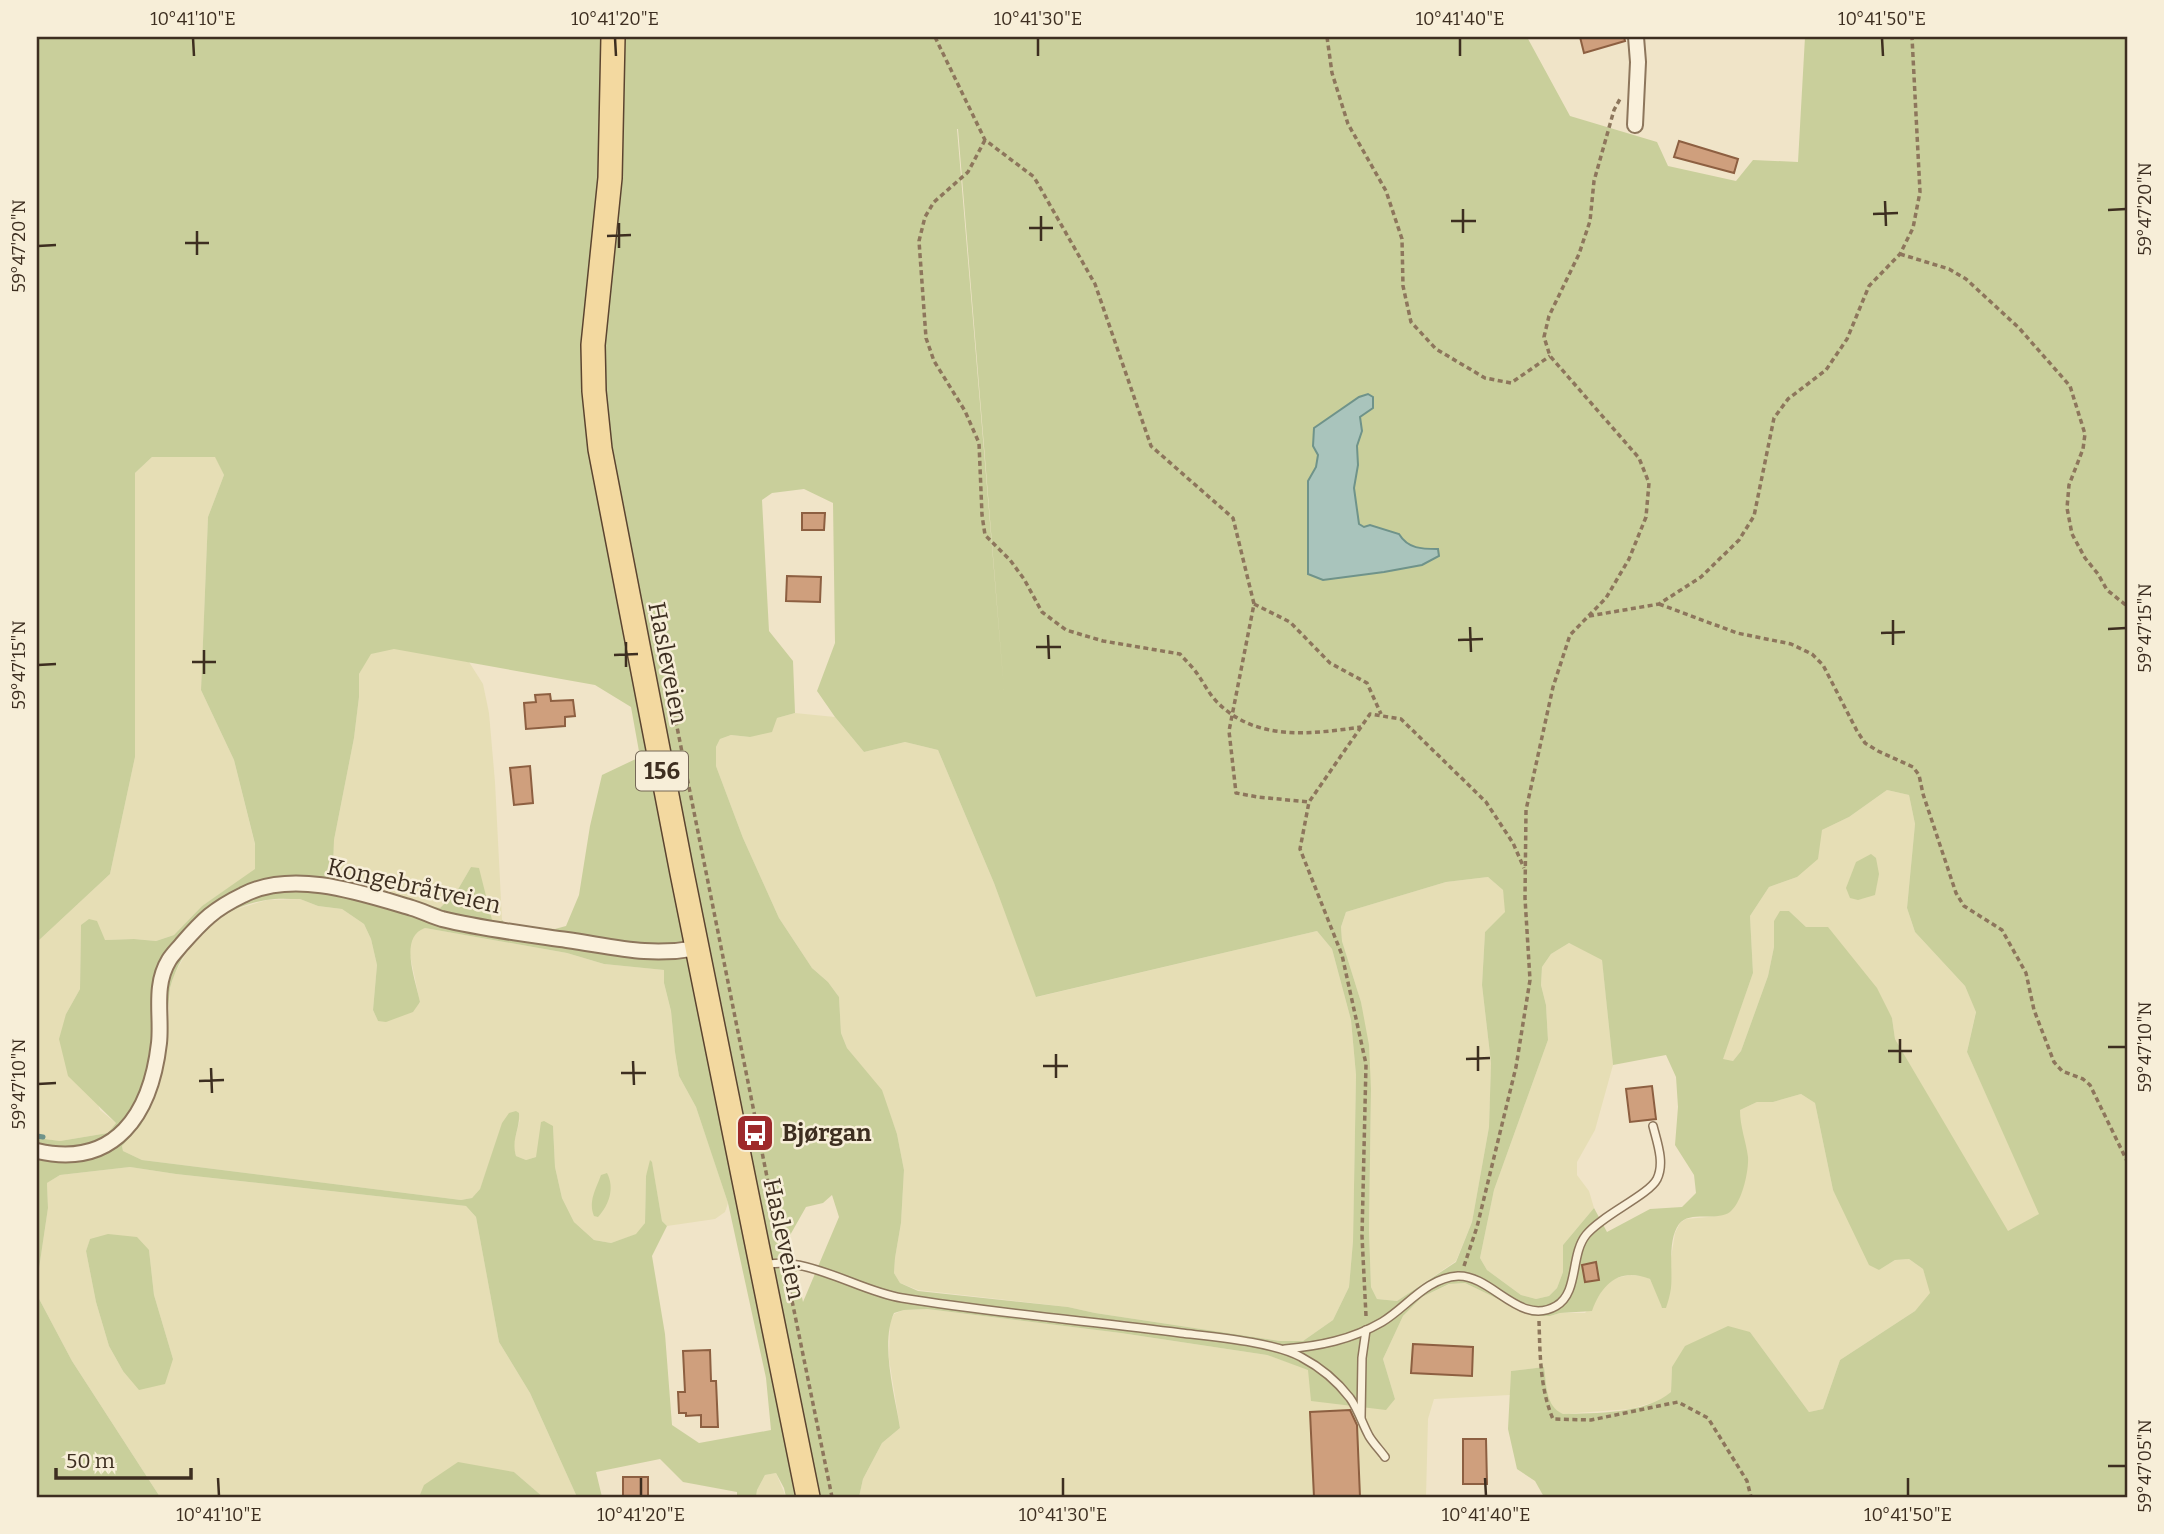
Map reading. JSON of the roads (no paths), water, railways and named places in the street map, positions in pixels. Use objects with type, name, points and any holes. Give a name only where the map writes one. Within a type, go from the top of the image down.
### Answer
[{"type":"main road","name":"Hasleveien","points":[[613,37],[610,178],[593,345],[596,418],[613,522],[698,947],[773,1265],[808,1497]]},
{"type":"street","points":[[1635,125],[1638,62],[1636,37]]},
{"type":"street","name":"Kongebråtveien","points":[[37,1152],[76,1153],[98,1148],[117,1139],[134,1121],[143,1106],[154,1076],[159,1041],[159,990],[168,961],[200,924],[219,907],[254,889],[290,884],[332,886],[478,927],[641,952],[674,952],[698,947]]},
{"type":"lane","name":"Hasleveien","points":[[1278,1349],[1335,1342],[1366,1330],[1392,1315],[1425,1287],[1443,1278],[1460,1276],[1474,1279],[1521,1307],[1539,1311],[1556,1306],[1564,1299],[1572,1280],[1582,1240],[1591,1229],[1657,1180],[1660,1158],[1653,1126]]},
{"type":"lane","name":"Hasleveien","points":[[773,1265],[808,1268],[897,1297],[1228,1339],[1278,1349],[1299,1356],[1327,1374],[1350,1398],[1370,1438],[1385,1457]]},
{"type":"lane","points":[[1361,1417],[1362,1358],[1366,1330]]},
{"type":"water","points":[[1368,394],[1373,397],[1373,408],[1360,417],[1362,431],[1357,446],[1358,465],[1354,488],[1359,524],[1399,534],[1407,543],[1416,547],[1438,549],[1439,556],[1422,565],[1323,580],[1308,574],[1308,481],[1316,467],[1318,455],[1313,446],[1314,428],[1359,397]]},
{"type":"waterway","points":[[37,1136],[43,1137]]},
{"type":"place","name":"Bjørgan","points":[[755,1133]]}]
